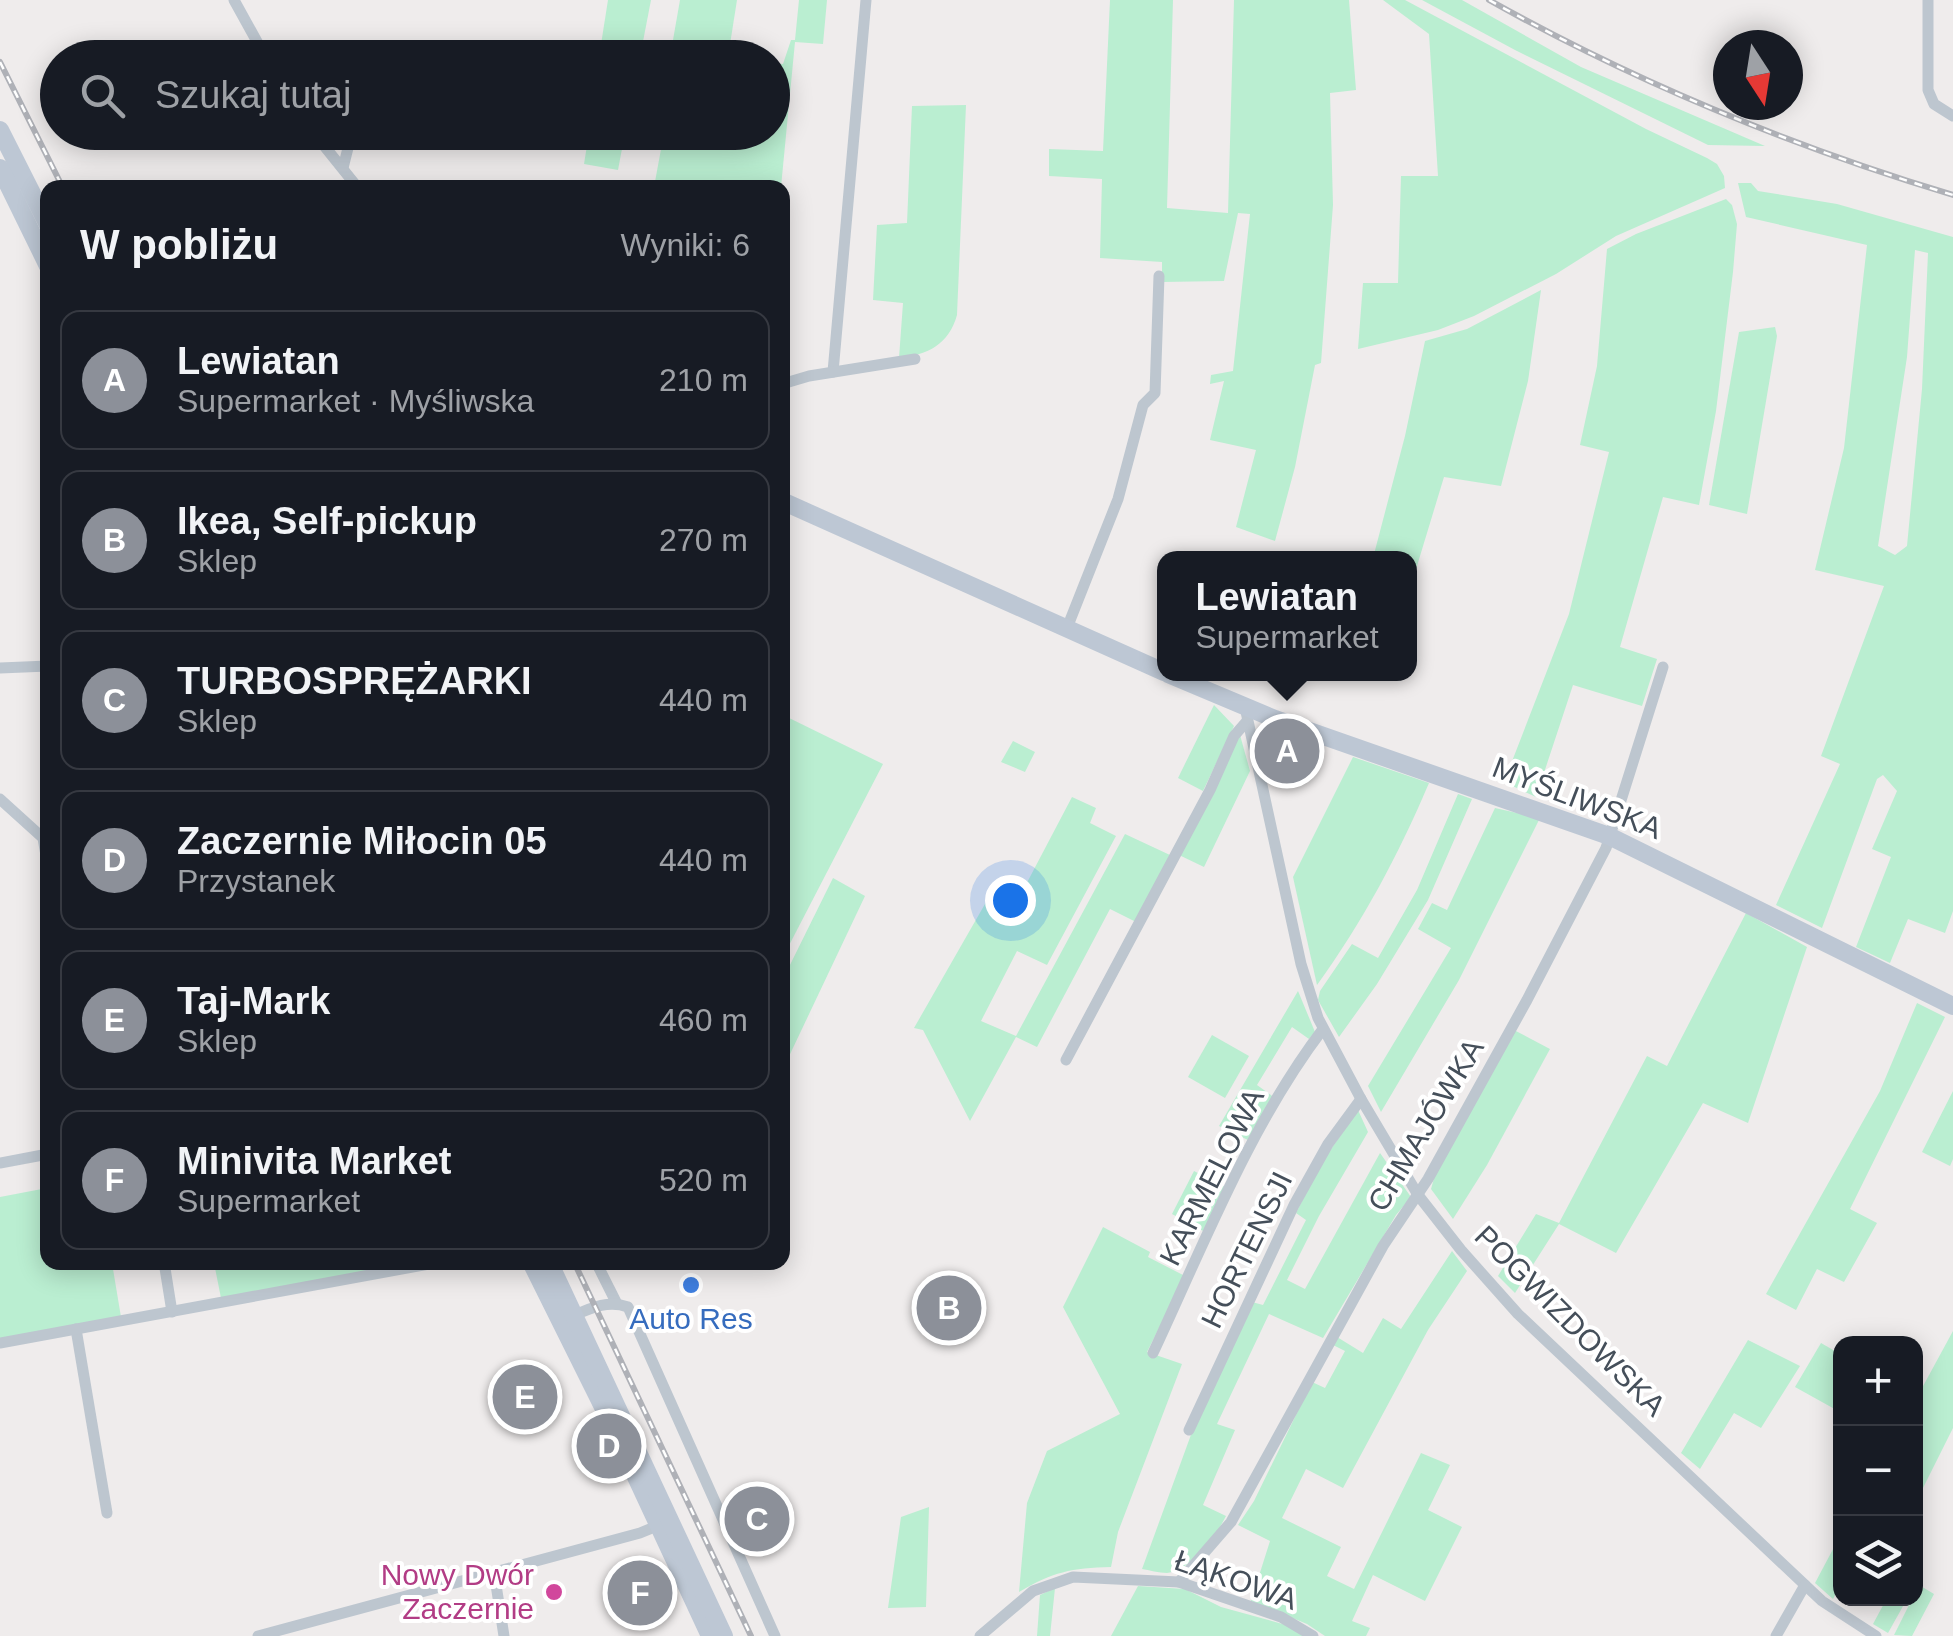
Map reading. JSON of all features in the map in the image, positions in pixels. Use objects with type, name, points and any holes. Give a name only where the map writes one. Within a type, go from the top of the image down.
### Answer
[{"type":"street","points":[[234,0],[256,40]]},
{"type":"street","points":[[832,372],[866,0]]},
{"type":"street","points":[[1928,0],[1928,90],[1934,104],[1953,116]]},
{"type":"street","points":[[0,130],[40,209]]},
{"type":"street","points":[[328,150],[352,180]]},
{"type":"street","points":[[344,168],[348,150]]},
{"type":"street","points":[[0,168],[40,250]]},
{"type":"street","points":[[1067,628],[1118,499],[1143,405],[1154,393],[1159,276]]},
{"type":"street","points":[[790,382],[915,359]]},
{"type":"street","name":"MYŚLIWSKA","points":[[790,505],[1157,669]]},
{"type":"street","points":[[0,668],[40,666]]},
{"type":"street","name":"CHMAJÓWKA","points":[[1179,1582],[1231,1522],[1383,1246],[1418,1195],[1528,1000],[1606,848],[1663,667]]},
{"type":"street","name":"MYŚLIWSKA","points":[[1182,681],[1246,714],[1275,718],[1609,836],[1953,1006]]},
{"type":"street","points":[[1066,1060],[1210,790],[1246,714]]},
{"type":"street","name":"POGWIZDOWSKA","points":[[1246,714],[1256,745],[1304,978],[1323,1028],[1418,1195],[1518,1314],[1805,1586],[1835,1611],[1876,1636]]},
{"type":"street","points":[[1256,745],[1275,718]]},
{"type":"street","points":[[0,799],[40,836]]},
{"type":"street","name":"KARMELOWA","points":[[1153,1353],[1250,1151],[1304,1054],[1323,1028]]},
{"type":"street","name":"HORTENSJI","points":[[1189,1430],[1294,1205],[1328,1144],[1361,1099]]},
{"type":"street","points":[[0,1164],[40,1156]]},
{"type":"street","points":[[165,1270],[172,1312]]},
{"type":"street","points":[[0,1342],[397,1270]]},
{"type":"street","points":[[535,1270],[724,1636]]},
{"type":"street","points":[[553,1270],[710,1636]]},
{"type":"street","points":[[600,1270],[616,1302]]},
{"type":"street","points":[[575,1315],[616,1302],[628,1307],[775,1636]]},
{"type":"street","points":[[76,1329],[108,1512]]},
{"type":"street","points":[[258,1636],[664,1523]]},
{"type":"street","points":[[494,1572],[504,1636]]},
{"type":"street","name":"ŁĄKOWA","points":[[980,1636],[1033,1591],[1072,1576],[1179,1582],[1281,1617],[1313,1636]]},
{"type":"street","points":[[1776,1636],[1805,1586]]},
{"type":"green space","points":[[608,0],[651,0],[643,40],[602,40]]},
{"type":"green space","points":[[680,0],[737,0],[731,40],[673,40]]},
{"type":"green space","points":[[799,0],[827,0],[823,44],[795,42],[790,94],[790,43],[795,40]]},
{"type":"green space","points":[[1110,0],[1173,0],[1167,208],[1228,213],[1234,0],[1349,0],[1356,90],[1330,93],[1333,205],[1321,363],[1315,365],[1295,467],[1275,541],[1236,527],[1256,450],[1210,440],[1224,381],[1210,384],[1211,375],[1233,371],[1250,214],[1238,213],[1224,281],[1162,282],[1162,262],[1100,258],[1102,179],[1049,176],[1049,149],[1103,151]]},
{"type":"green space","points":[[1383,0],[1405,0],[1707,158],[1717,164],[1725,188],[1616,236],[1556,274],[1474,316],[1438,330],[1358,349],[1363,283],[1398,283],[1401,176],[1438,176],[1429,34]]},
{"type":"green space","points":[[1422,0],[1462,0],[1581,67],[1765,146],[1708,145]]},
{"type":"green space","points":[[966,105],[957,315],[943,341],[919,354],[899,358],[903,303],[873,300],[877,225],[907,223],[912,106]]},
{"type":"green space","points":[[586,150],[622,150],[618,170],[584,164]]},
{"type":"green space","points":[[661,150],[785,150],[782,180],[655,180]]},
{"type":"green space","points":[[1738,183],[1751,183],[1758,191],[1837,204],[1953,237],[1953,911],[1945,933],[1908,919],[1890,963],[1856,947],[1891,857],[1872,849],[1897,791],[1883,775],[1877,779],[1822,928],[1776,905],[1840,764],[1821,756],[1884,586],[1815,570],[1844,448],[1867,245],[1746,217]],"holes":[[[1915,250],[1928,253],[1922,389],[1907,546],[1895,555],[1878,546],[1907,357]]]},
{"type":"green space","points":[[1726,199],[1732,205],[1737,224],[1733,272],[1716,411],[1699,505],[1663,497],[1620,647],[1657,659],[1642,706],[1573,685],[1536,797],[1504,782],[1569,614],[1609,452],[1580,445],[1597,366],[1607,249]]},
{"type":"green space","points":[[1541,290],[1528,381],[1501,486],[1444,477],[1417,566],[1417,551],[1375,551],[1425,341],[1467,329]]},
{"type":"green space","points":[[1775,327],[1777,336],[1747,514],[1709,505],[1739,332]]},
{"type":"green space","points":[[1214,705],[1234,726],[1203,791],[1178,778]]},
{"type":"green space","points":[[790,719],[883,764],[790,943]]},
{"type":"green space","points":[[1240,735],[1250,771],[1204,867],[1179,855]]},
{"type":"green space","points":[[1013,741],[1035,752],[1025,772],[1001,762]]},
{"type":"green space","points":[[1353,757],[1429,783],[1379,887],[1317,985],[1293,877]]},
{"type":"green space","points":[[1458,794],[1472,799],[1428,900],[1339,1037],[1318,1000],[1320,991],[1352,944],[1378,958],[1417,890]]},
{"type":"green space","points":[[1072,797],[1096,808],[1090,823],[1116,836],[1047,965],[1017,951],[981,1021],[1016,1036],[1125,834],[1170,855],[1136,922],[1110,909],[1037,1047],[1016,1037],[970,1121],[923,1030],[914,1028],[997,883],[1021,894]]},
{"type":"green space","points":[[1495,808],[1540,818],[1459,980],[1381,1112],[1368,1086],[1451,948],[1418,929],[1432,903],[1447,910]]},
{"type":"green space","points":[[833,878],[865,896],[790,1054],[790,965]]},
{"type":"green space","points":[[1746,913],[1807,947],[1748,1123],[1703,1103],[1616,1253],[1559,1224],[1515,1293],[1498,1276],[1536,1214],[1559,1223],[1647,1056],[1667,1066]]},
{"type":"green space","points":[[1298,991],[1315,1032],[1309,1039],[1292,1027],[1257,1085],[1275,1098],[1250,1141],[1219,1126]]},
{"type":"green space","points":[[1917,1003],[1945,1017],[1850,1209],[1877,1223],[1844,1282],[1817,1269],[1796,1310],[1766,1294],[1880,1091]]},
{"type":"green space","points":[[1514,1030],[1550,1049],[1453,1219],[1431,1189],[1437,1168]]},
{"type":"green space","points":[[1212,1035],[1249,1056],[1225,1098],[1188,1077]]},
{"type":"green space","points":[[1953,1091],[1953,1159],[1950,1166],[1922,1152]]},
{"type":"green space","points":[[1358,1110],[1368,1132],[1287,1280],[1305,1289],[1380,1153],[1411,1197],[1396,1215],[1323,1338],[1269,1314],[1217,1424],[1235,1430],[1203,1505],[1226,1516],[1210,1542],[1185,1566],[1167,1573],[1142,1569],[1192,1432],[1252,1302],[1263,1305],[1306,1220],[1296,1213],[1320,1165]]},
{"type":"green space","points":[[1194,1171],[1227,1188],[1205,1232],[1172,1214]]},
{"type":"green space","points":[[40,1189],[40,1270],[113,1270],[121,1317],[0,1339],[0,1197]]},
{"type":"green space","points":[[1103,1227],[1185,1276],[1147,1352],[1182,1364],[1118,1532],[1111,1567],[1063,1572],[1019,1592],[1027,1503],[1047,1451],[1120,1414],[1063,1307]]},
{"type":"green space","points":[[1452,1251],[1467,1271],[1428,1330],[1343,1488],[1306,1469],[1282,1518],[1341,1547],[1327,1576],[1354,1589],[1421,1453],[1450,1465],[1428,1510],[1462,1527],[1425,1601],[1373,1575],[1352,1621],[1370,1628],[1366,1636],[1325,1636],[1307,1624],[1251,1601],[1270,1541],[1238,1525],[1254,1501],[1312,1382],[1325,1388],[1345,1351],[1333,1345],[1337,1337],[1363,1353],[1383,1318],[1401,1329]]},
{"type":"green space","points":[[215,1270],[383,1270],[221,1298]]},
{"type":"green space","points":[[1953,1331],[1953,1428],[1923,1488],[1923,1426],[1923,1386]]},
{"type":"green space","points":[[1748,1340],[1800,1366],[1761,1428],[1734,1413],[1700,1469],[1681,1453]]},
{"type":"green space","points":[[1821,1343],[1833,1350],[1833,1408],[1795,1387]]},
{"type":"green space","points":[[929,1507],[926,1607],[888,1608],[901,1517]]},
{"type":"green space","points":[[1833,1549],[1833,1599],[1815,1583]]},
{"type":"green space","points":[[1138,1586],[1185,1589],[1221,1607],[1286,1625],[1304,1636],[1111,1636]]},
{"type":"green space","points":[[1923,1587],[1934,1594],[1912,1636],[1894,1635],[1908,1606],[1923,1606]]},
{"type":"green space","points":[[1055,1588],[1050,1636],[1037,1636],[1040,1595]]},
{"type":"green space","points":[[1883,1606],[1903,1606],[1888,1633],[1873,1624]]},
{"type":"railway","points":[[1489,0],[1601,59],[1716,110],[1833,156],[1953,195]]},
{"type":"railway","points":[[0,62],[40,142]]},
{"type":"railway","points":[[44,150],[59,180]]},
{"type":"railway","points":[[578,1270],[751,1636]]},
{"type":"place","name":"Lewiatan","points":[[1287,751]]},
{"type":"place","name":"Auto Res","points":[[691,1285]]},
{"type":"place","name":"Ikea, Self-pickup","points":[[949,1308]]},
{"type":"place","name":"Taj-Mark","points":[[525,1397]]},
{"type":"place","name":"Zaczernie Miłocin 05","points":[[609,1446]]},
{"type":"place","name":"TURBOSPRĘŻARKI","points":[[757,1519]]},
{"type":"place","name":"Nowy Dwór Zaczernie","points":[[554,1592]]},
{"type":"place","name":"Minivita Market","points":[[640,1593]]}]
